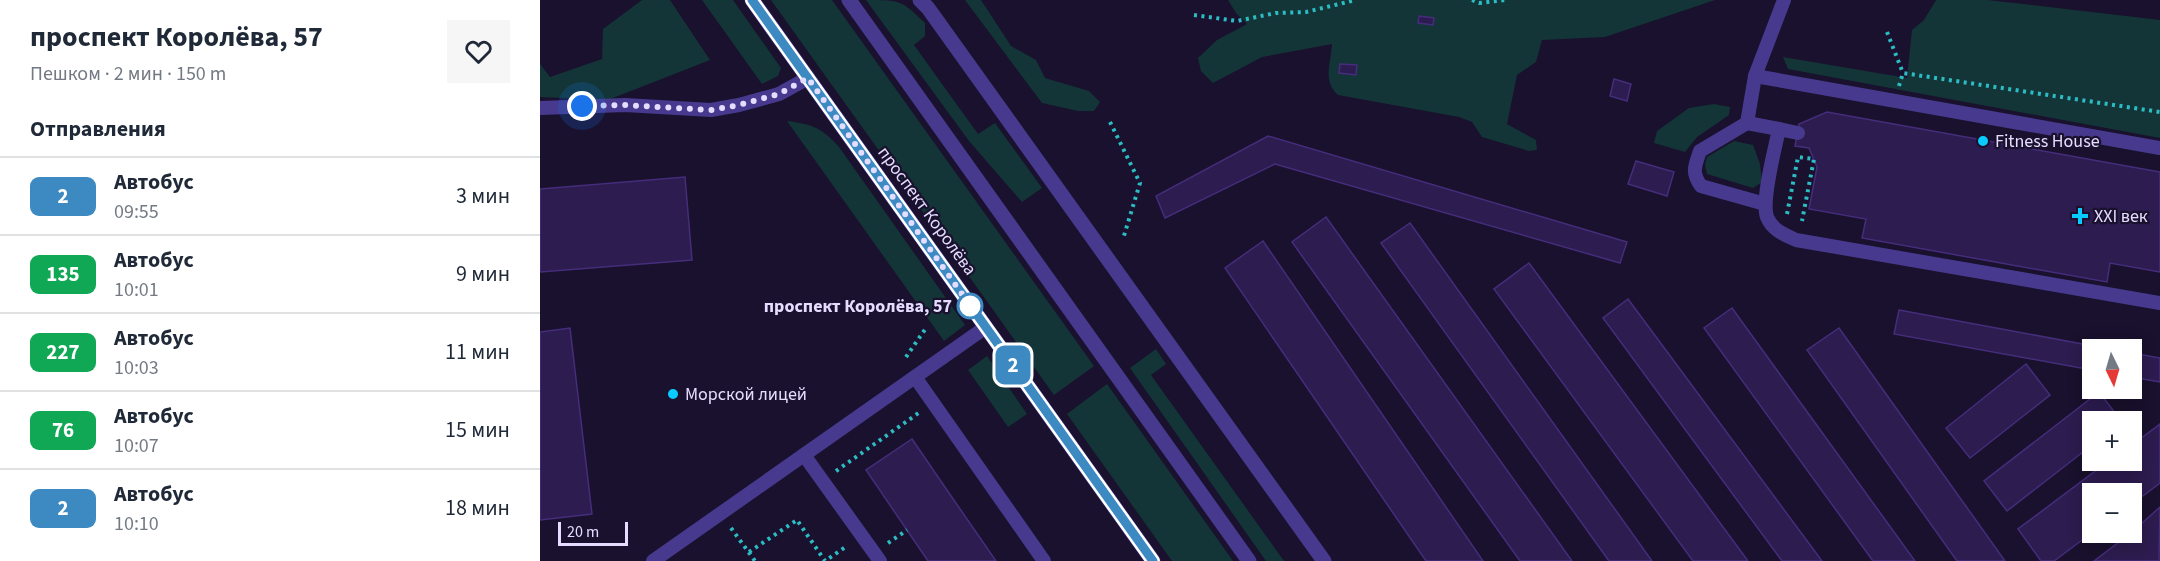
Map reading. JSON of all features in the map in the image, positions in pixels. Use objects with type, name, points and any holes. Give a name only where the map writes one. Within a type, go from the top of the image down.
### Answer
[{"type":"street","name":"проспект Королёва","points":[[752,0],[1153,561]]},
{"type":"street","points":[[849,0],[1249,561]]},
{"type":"street","points":[[920,0],[942,27],[1324,561]]},
{"type":"lane","points":[[1747,123],[1755,76],[1784,0]]},
{"type":"lane","points":[[1755,76],[2160,148]]},
{"type":"lane","points":[[540,108],[625,105],[711,110],[779,94],[808,78]]},
{"type":"lane","points":[[1765,204],[1701,186],[1694,171],[1700,151],[1747,123],[1798,133]]},
{"type":"lane","points":[[1779,129],[1765,204],[1768,219],[1778,232],[1796,240],[2160,303]]},
{"type":"lane","points":[[653,561],[986,327]]},
{"type":"lane","points":[[915,377],[1044,561]]},
{"type":"lane","points":[[804,455],[880,561]]},
{"type":"path","points":[[1194,15],[1237,21],[1276,14],[1306,12],[1356,0]]},
{"type":"path","points":[[1472,0],[1479,3],[1505,0]]},
{"type":"path","points":[[1887,32],[1903,73],[1894,100]]},
{"type":"path","points":[[1903,73],[2160,112]]},
{"type":"path","points":[[1110,122],[1140,183],[1123,239]]},
{"type":"path","points":[[1786,217],[1798,156],[1814,159],[1802,221]]},
{"type":"path","points":[[906,357],[926,328]]},
{"type":"path","points":[[822,481],[933,403]]},
{"type":"path","points":[[749,552],[798,520],[825,561],[848,545]]},
{"type":"path","points":[[738,538],[755,561]]},
{"type":"green space","points":[[642,0],[670,0],[710,60],[608,100],[540,97],[540,64],[550,77],[602,59],[603,29]]},
{"type":"green space","points":[[702,0],[733,0],[781,68],[778,76],[762,84]]},
{"type":"green space","points":[[771,0],[832,0],[1094,366],[1054,395]]},
{"type":"green space","points":[[866,0],[887,0],[900,3],[925,23],[925,36],[914,45],[978,134],[995,123],[1042,188],[1022,202],[969,141]]},
{"type":"green space","points":[[965,0],[981,0],[1011,46],[1036,60],[1045,78],[1089,91],[1100,102],[1094,111],[1078,111],[1042,103]]},
{"type":"green space","points":[[1228,0],[1715,0],[1605,37],[1542,40],[1536,62],[1517,75],[1507,124],[1536,140],[1537,150],[1529,151],[1482,137],[1472,122],[1459,117],[1338,95],[1333,90],[1329,78],[1332,44],[1262,57],[1213,83],[1201,71],[1198,58],[1217,40],[1247,24]]},
{"type":"green space","points":[[1936,0],[1988,0],[2160,20],[2160,138],[1788,69],[1783,57],[1907,78],[1912,30],[1924,20]]},
{"type":"green space","points":[[1714,104],[1730,107],[1729,115],[1697,137],[1685,152],[1654,143],[1657,131],[1689,108]]},
{"type":"green space","points":[[787,121],[816,128],[839,147],[965,325],[944,341]]},
{"type":"green space","points":[[1734,141],[1753,145],[1760,164],[1762,182],[1753,188],[1707,174],[1705,165],[1707,157]]},
{"type":"green space","points":[[1156,349],[1166,364],[1151,375],[1284,561],[1266,561],[1130,368]]},
{"type":"green space","points":[[987,356],[1027,414],[1008,427],[968,370]]},
{"type":"green space","points":[[1107,384],[1233,561],[1172,561],[1067,414]]},
{"type":"building","points":[[1419,16],[1434,18],[1433,25],[1418,23]]},
{"type":"building","points":[[1340,64],[1357,65],[1356,75],[1339,73]]},
{"type":"building","points":[[1614,79],[1631,84],[1627,101],[1610,96]]},
{"type":"building","points":[[1827,112],[2160,172],[2160,272],[2110,263],[2107,282],[1862,238],[1866,219],[1809,209],[1817,167],[1809,148],[1795,146],[1799,124]]},
{"type":"building","points":[[1268,136],[1627,242],[1620,263],[1275,164],[1165,218],[1156,196]]},
{"type":"building","points":[[1636,161],[1674,172],[1667,196],[1628,184]]},
{"type":"building","points":[[685,177],[692,260],[540,272],[540,189]]},
{"type":"building","points":[[1326,217],[1572,561],[1520,561],[1292,242]]},
{"type":"building","points":[[1410,223],[1652,561],[1609,561],[1381,243]]},
{"type":"building","points":[[1263,241],[1483,561],[1426,561],[1225,268]]},
{"type":"building","points":[[1529,263],[1748,561],[1693,561],[1494,289]]},
{"type":"building","points":[[1628,299],[1822,561],[1782,561],[1603,318]]},
{"type":"building","points":[[1732,308],[1915,561],[1873,561],[1704,328]]},
{"type":"building","points":[[1899,310],[2082,344],[2082,368],[1894,334]]},
{"type":"building","points":[[570,328],[592,514],[540,520],[540,332]]},
{"type":"building","points":[[1839,328],[2005,561],[1957,561],[1807,350]]},
{"type":"building","points":[[2142,355],[2160,358],[2160,382],[2142,379]]},
{"type":"building","points":[[2026,364],[2050,395],[1970,458],[1946,428]]},
{"type":"building","points":[[2090,399],[2104,399],[2114,411],[2082,411],[2082,453],[2007,511],[1984,481]]},
{"type":"building","points":[[2160,424],[2160,483],[2142,496],[2142,483],[2082,483],[2082,540],[2054,561],[2041,561],[2018,529],[2095,471],[2142,471],[2142,438]]},
{"type":"building","points":[[912,439],[996,561],[928,561],[866,470]]},
{"type":"building","points":[[2160,507],[2159,561],[2094,561],[2118,543],[2142,543],[2142,523]]},
{"type":"bus line","name":"2","points":[[752,0],[1153,561]]},
{"type":"place","name":"Fitness House","points":[[1983,141]]},
{"type":"place","name":"XXI век","points":[[2080,216]]},
{"type":"place","name":"проспект Королёва, 57","points":[[970,306]]},
{"type":"place","name":"Морской лицей","points":[[673,394]]},
{"type":"route","points":[[582,106],[625,105],[711,110],[779,94],[808,78],[972,308],[970,306]]}]
